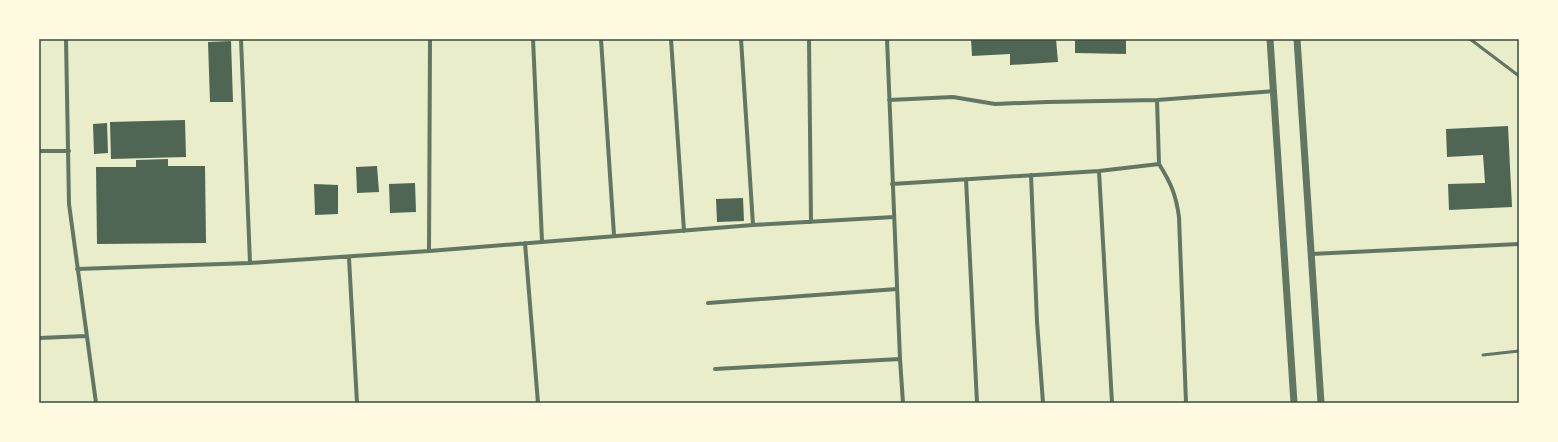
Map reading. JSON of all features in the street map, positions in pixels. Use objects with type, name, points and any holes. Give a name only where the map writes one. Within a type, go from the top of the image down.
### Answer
[{"type":"street","points":[[66,39],[69,204],[96,403]]},
{"type":"street","points":[[241,39],[250,263]]},
{"type":"street","points":[[429,251],[430,39]]},
{"type":"street","points":[[533,39],[542,241]]},
{"type":"street","points":[[601,39],[614,235]]},
{"type":"street","points":[[671,39],[684,231]]},
{"type":"street","points":[[741,39],[753,225]]},
{"type":"street","points":[[809,39],[811,222]]},
{"type":"street","points":[[887,39],[892,184],[903,403]]},
{"type":"street","points":[[1270,39],[1275,91],[1294,403]]},
{"type":"street","points":[[1297,39],[1321,403]]},
{"type":"street","points":[[889,100],[953,96],[995,104],[1157,100],[1275,91]]},
{"type":"street","points":[[1157,100],[1159,164],[1172,183],[1177,199],[1180,217],[1186,403]]},
{"type":"street","points":[[39,152],[69,151]]},
{"type":"street","points":[[892,184],[1098,171],[1159,164]]},
{"type":"street","points":[[1098,171],[1112,403]]},
{"type":"street","points":[[1032,175],[1037,322],[1043,403]]},
{"type":"street","points":[[966,179],[977,403]]},
{"type":"street","points":[[77,269],[349,258],[614,235],[894,217]]},
{"type":"street","points":[[525,243],[538,403]]},
{"type":"street","points":[[1311,254],[1519,244]]},
{"type":"street","points":[[349,258],[357,403]]},
{"type":"street","points":[[708,304],[897,289]]},
{"type":"street","points":[[39,338],[86,336]]},
{"type":"street","points":[[715,369],[900,359]]},
{"type":"lane","points":[[1470,39],[1519,76]]},
{"type":"lane","points":[[1483,354],[1519,351]]},
{"type":"building","points":[[971,39],[1056,39],[1058,62],[1010,65],[1010,54],[972,56]]},
{"type":"building","points":[[1075,39],[1126,39],[1126,54],[1075,53]]},
{"type":"building","points":[[231,41],[233,102],[210,102],[208,42]]},
{"type":"building","points":[[185,120],[186,157],[111,159],[110,122]]},
{"type":"building","points":[[107,123],[108,153],[94,154],[93,124]]},
{"type":"building","points":[[1508,126],[1512,207],[1449,210],[1448,184],[1485,183],[1483,155],[1447,157],[1446,129]]},
{"type":"building","points":[[168,159],[168,166],[205,166],[206,243],[97,244],[96,167],[136,167],[136,160]]},
{"type":"building","points":[[377,166],[379,192],[357,193],[356,167]]},
{"type":"building","points":[[415,183],[416,212],[390,213],[389,184]]},
{"type":"building","points":[[314,184],[338,185],[338,214],[315,215]]},
{"type":"building","points":[[743,198],[744,221],[717,222],[716,199]]}]
